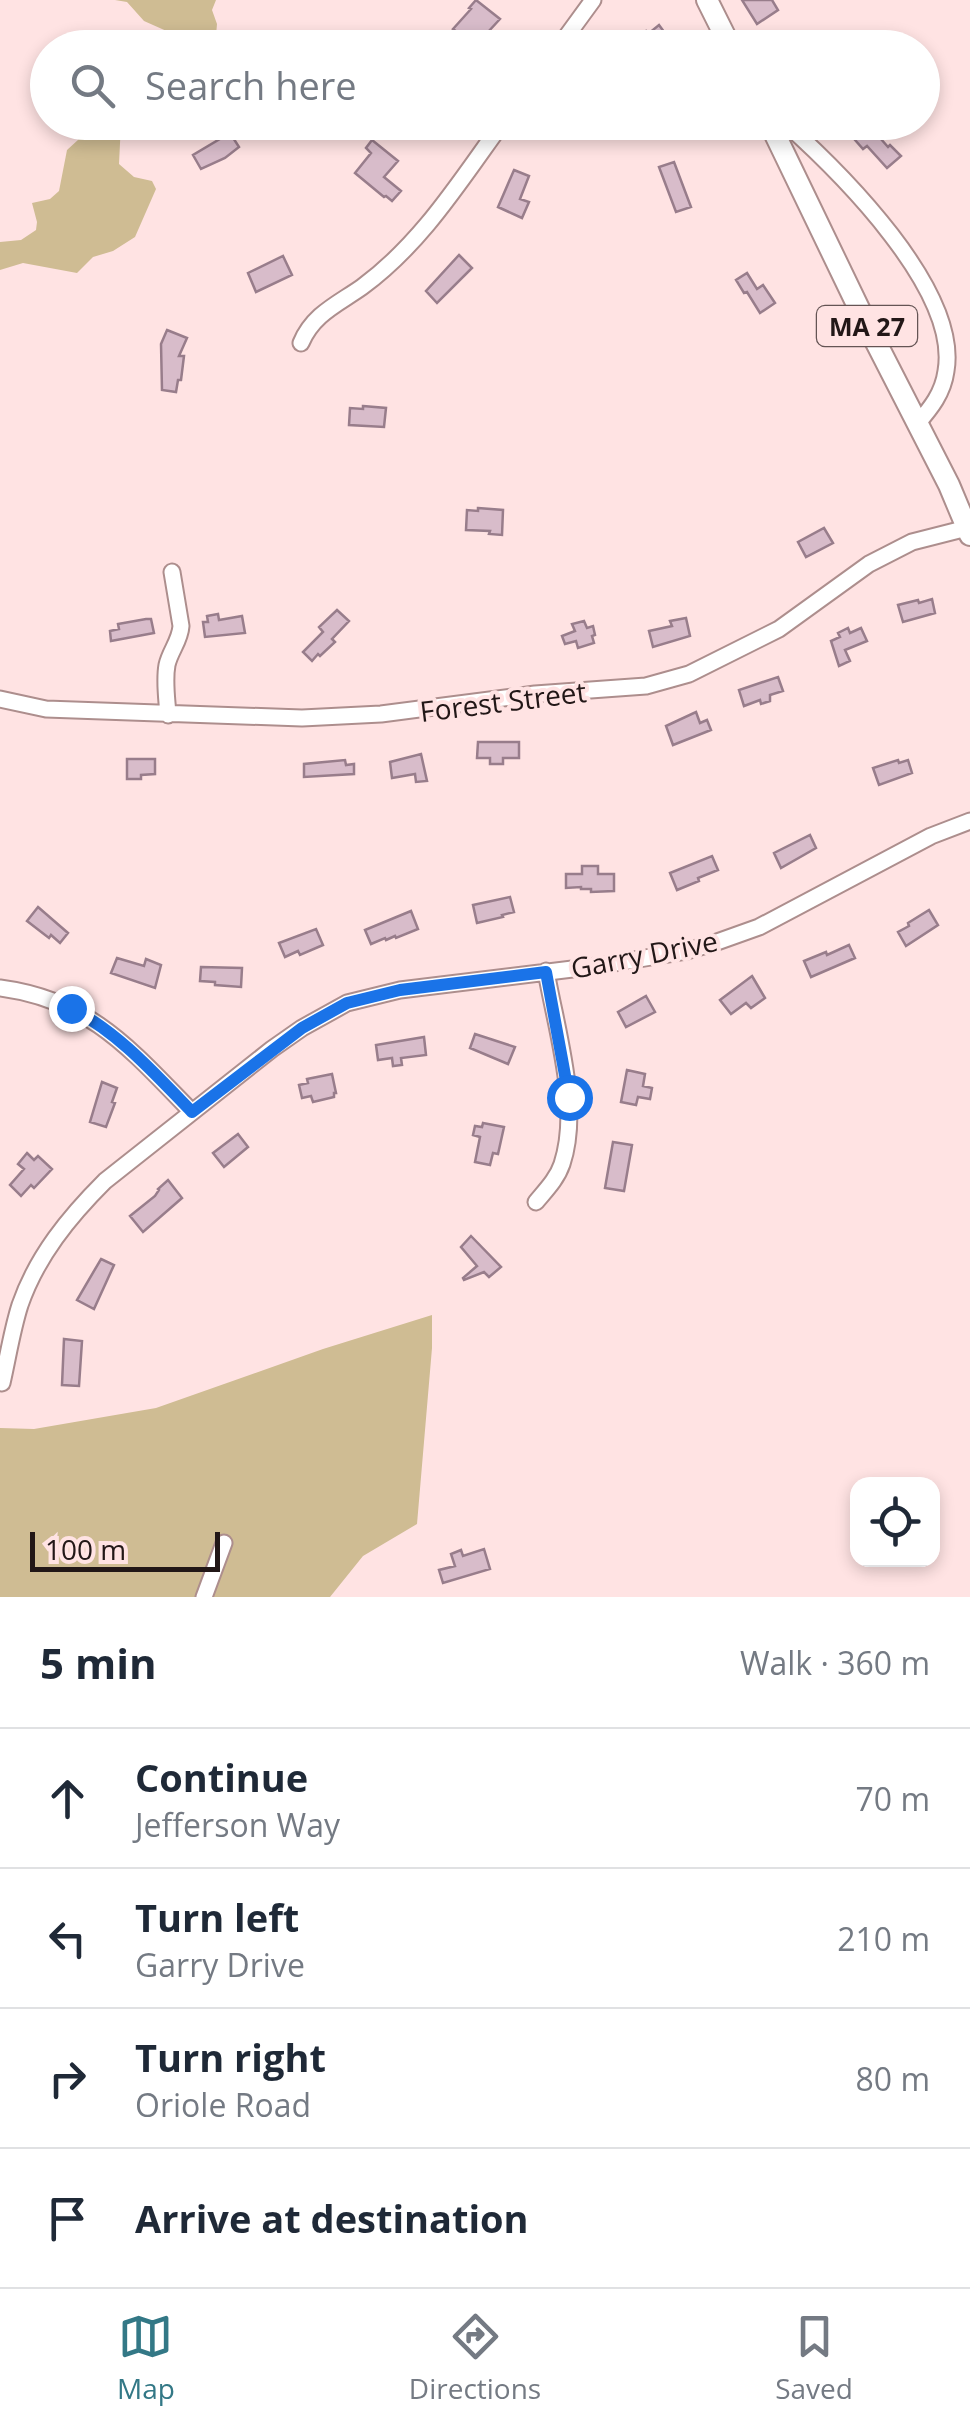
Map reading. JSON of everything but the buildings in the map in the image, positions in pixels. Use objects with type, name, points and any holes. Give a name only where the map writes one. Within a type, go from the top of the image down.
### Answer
[{"type":"main road","points":[[707,0],[722,30]]},
{"type":"main road","name":"MA 27","points":[[777,140],[969,531]]},
{"type":"street","points":[[571,30],[593,0]]},
{"type":"street","points":[[301,343],[307,328],[317,318],[382,272],[414,242],[490,140]]},
{"type":"street","points":[[803,140],[880,222],[911,265],[943,323],[948,367],[944,384],[917,424]]},
{"type":"street","name":"Forest Street","points":[[0,699],[46,709],[302,718],[382,714],[535,694],[646,686],[689,674],[778,629],[869,564],[912,542],[969,531]]},
{"type":"street","points":[[168,715],[166,671],[181,634],[172,572]]},
{"type":"street","name":"Garry Drive","points":[[2,1383],[20,1306],[53,1239],[84,1202],[105,1180],[302,1028],[347,1003],[400,990],[598,966],[717,942],[759,927],[931,836],[970,821]]},
{"type":"street","points":[[536,1202],[562,1164],[569,1126],[569,1097],[546,972]]},
{"type":"street","points":[[0,988],[52,1000],[91,1018],[126,1045],[192,1112]]},
{"type":"street","points":[[204,1597],[224,1543]]},
{"type":"shaded area","points":[[115,0],[216,0],[212,10],[216,30],[164,30],[144,21],[127,2]]},
{"type":"shaded area","points":[[78,140],[120,140],[119,164],[134,177],[152,181],[156,189],[135,237],[113,251],[93,257],[77,273],[23,263],[0,270],[0,242],[21,240],[36,230],[32,203],[50,199],[59,191],[67,150]]},
{"type":"shaded area","points":[[432,1315],[417,1524],[363,1556],[330,1597],[0,1597],[0,1428],[34,1429],[156,1408]]},
{"type":"route","points":[[71,1008],[126,1045],[192,1112],[272,1048],[347,1003],[400,990],[546,972],[569,1097]]}]
